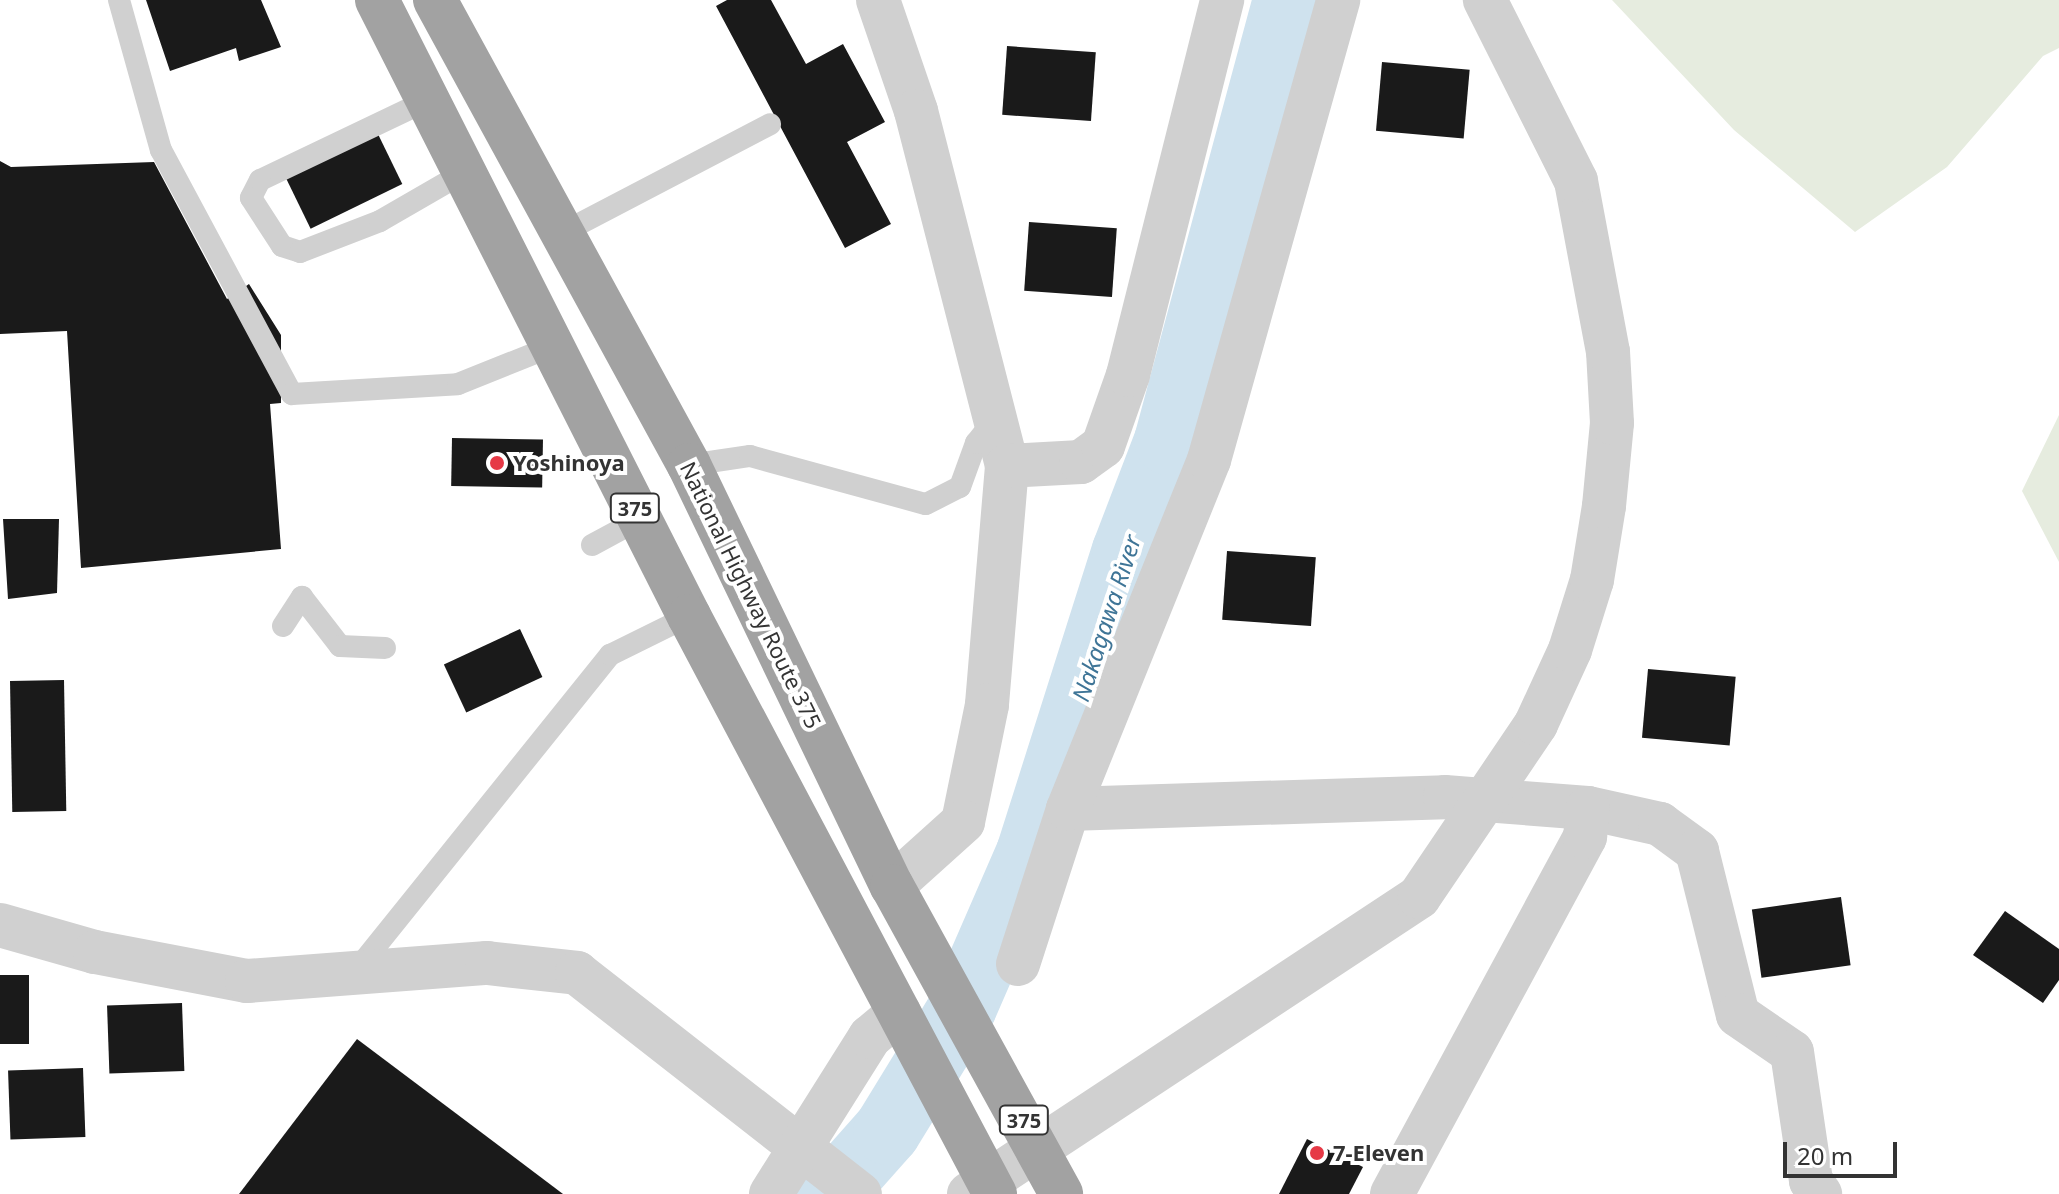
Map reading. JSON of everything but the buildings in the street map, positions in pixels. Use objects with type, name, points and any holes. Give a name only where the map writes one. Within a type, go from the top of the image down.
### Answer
[{"type":"highway","name":"375","points":[[377,0],[689,616],[946,1104],[984,1189]]},
{"type":"highway","name":"National Highway Route 375","points":[[435,0],[560,234],[689,465],[900,901],[1040,1149],[1061,1194]]},
{"type":"street","points":[[878,0],[916,111],[1007,466],[987,705],[963,822],[900,901]]},
{"type":"street","points":[[1007,466],[1081,462],[1103,446],[1128,375],[1222,0]]},
{"type":"street","points":[[1018,964],[1068,809],[1209,460],[1338,0]]},
{"type":"street","points":[[984,1189],[1419,897],[1488,800],[1536,724],[1570,650],[1592,580],[1612,423],[1608,352],[1576,181],[1485,0]]},
{"type":"street","points":[[1068,809],[1488,800],[1588,808],[1660,824],[1697,851],[1738,1015],[1792,1052],[1811,1181],[1820,1194]]},
{"type":"street","points":[[1392,1194],[1585,837],[1588,808]]},
{"type":"street","points":[[0,925],[95,952],[247,981],[487,963],[577,973],[809,1150],[860,1194]]},
{"type":"street","points":[[771,1194],[809,1150],[870,1037],[899,1013]]},
{"type":"lane","points":[[119,0],[161,150],[292,394],[458,384],[553,346]]},
{"type":"lane","points":[[428,100],[260,180],[251,198],[282,246],[300,252],[380,221],[465,172]]},
{"type":"lane","points":[[560,234],[770,124]]},
{"type":"lane","points":[[689,465],[750,456],[926,504],[960,487],[976,443],[995,419]]},
{"type":"lane","points":[[592,545],[640,519]]},
{"type":"lane","points":[[283,626],[302,597],[340,646],[385,648]]},
{"type":"lane","points":[[355,972],[610,655],[689,616]]},
{"type":"shaded area","points":[[1612,0],[2059,0],[2059,48],[2043,56],[1947,167],[1855,232],[1734,130]]},
{"type":"shaded area","points":[[2059,415],[2059,562],[2022,491]]},
{"type":"waterway","name":"Nakagawa River","points":[[831,1194],[887,1131],[963,1007],[1030,853],[1126,551],[1168,441],[1287,0]]},
{"type":"place","name":"Yoshinoya","points":[[497,463]]},
{"type":"place","name":"7-Eleven","points":[[1317,1153]]}]
